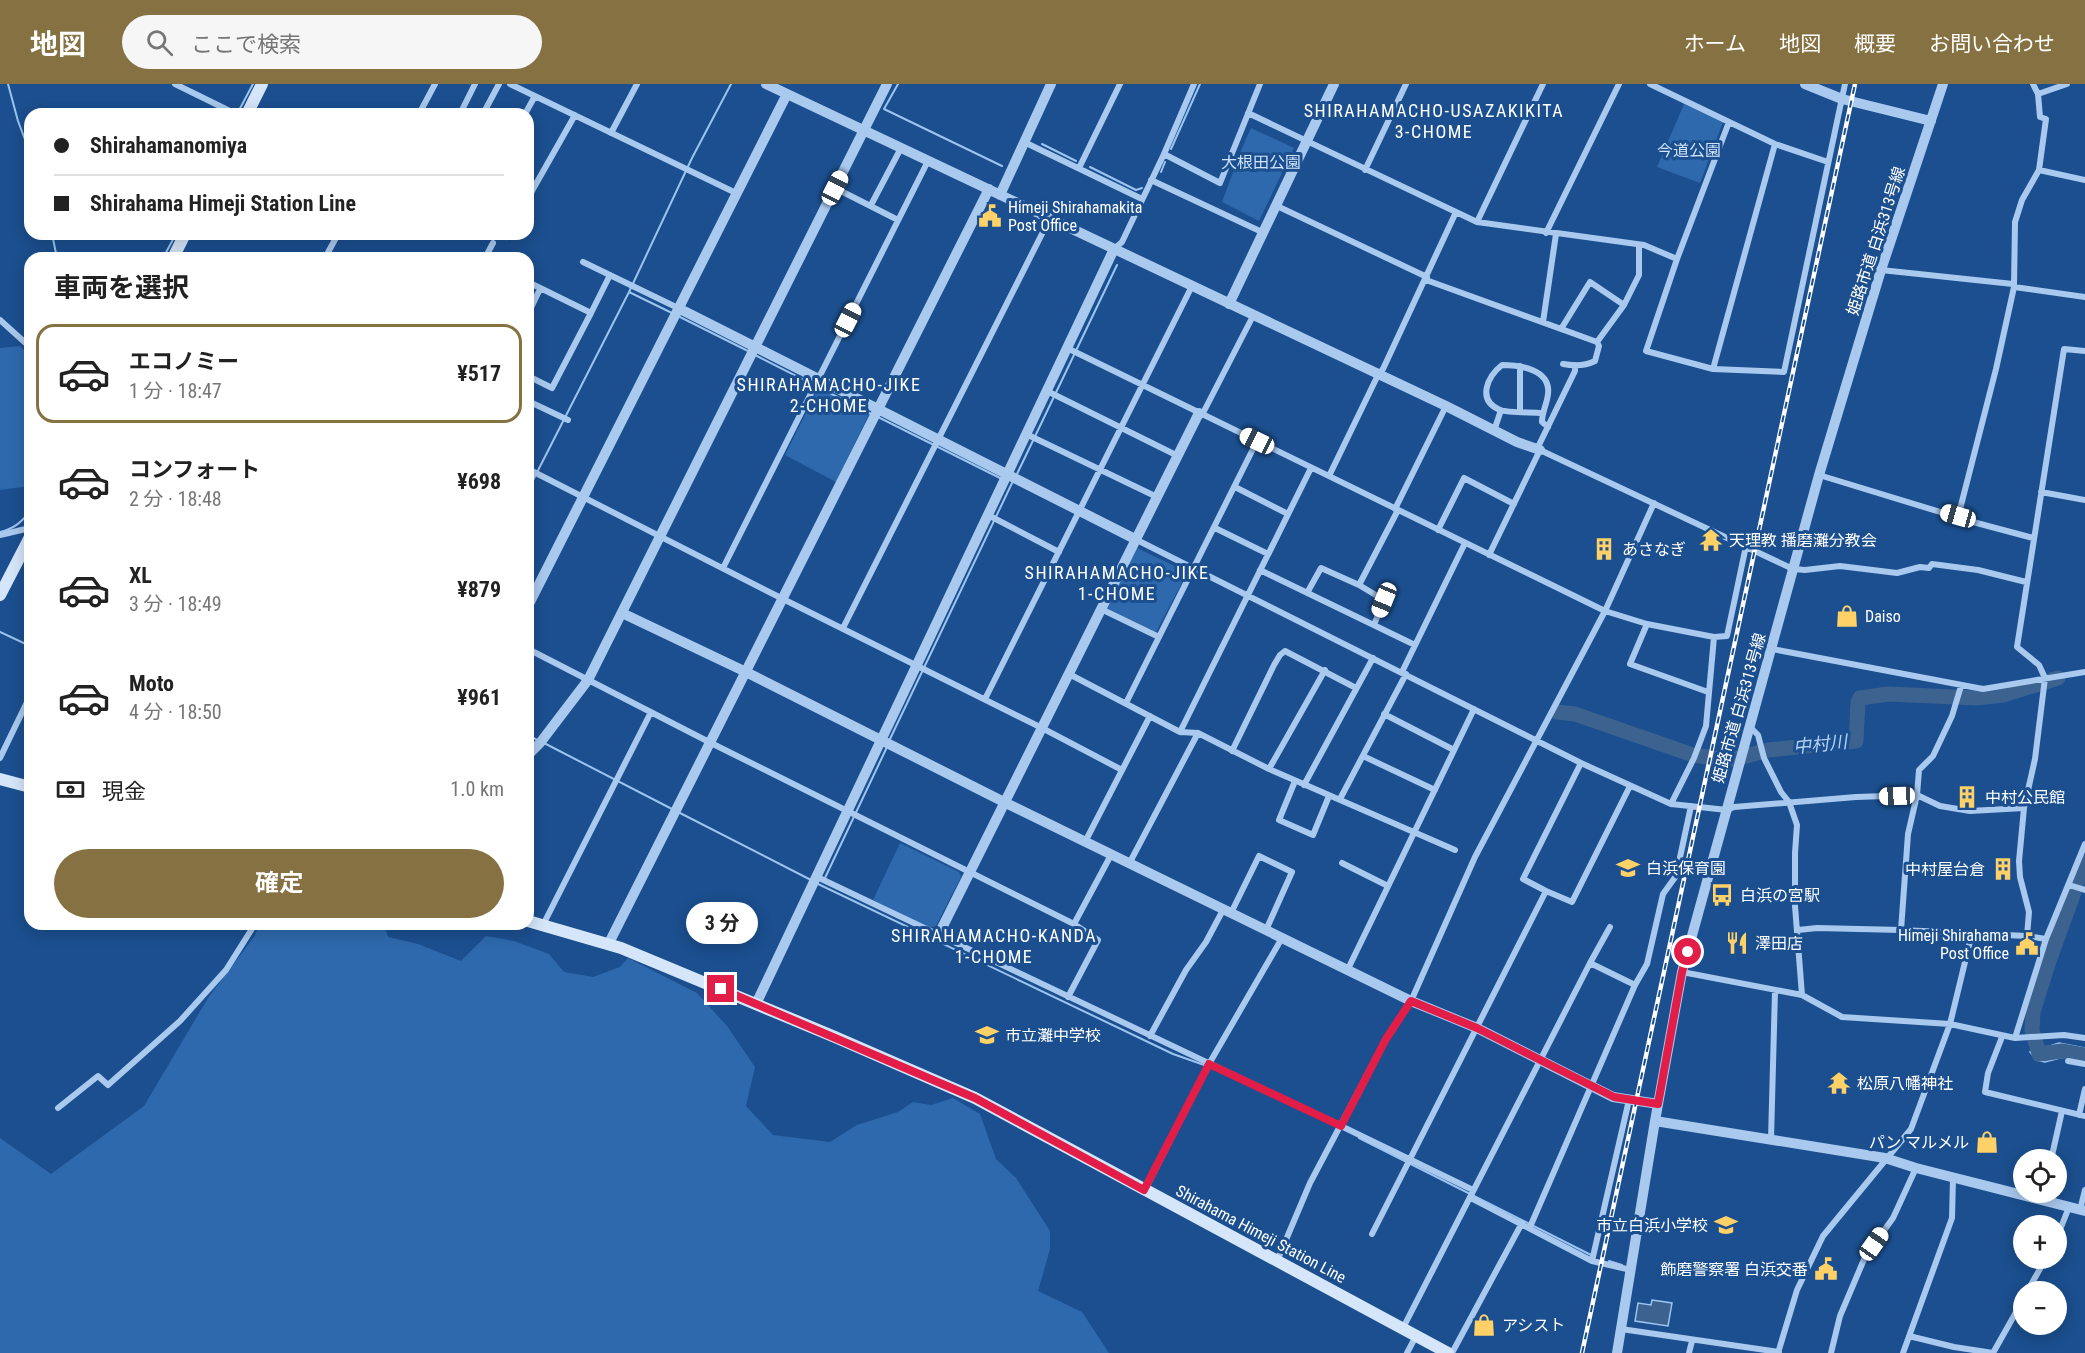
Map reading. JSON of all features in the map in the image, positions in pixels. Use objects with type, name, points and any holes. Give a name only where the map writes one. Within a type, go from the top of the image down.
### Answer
[{"type":"main road","points":[[250,108],[262,84]]},
{"type":"main road","points":[[0,595],[24,549]]},
{"type":"main road","points":[[0,779],[24,785]]},
{"type":"main road","name":"Shirahama Himeji Station Line","points":[[534,923],[609,943],[975,1098],[1450,1353]]},
{"type":"street","points":[[175,84],[225,108]]},
{"type":"street","points":[[422,108],[435,84]]},
{"type":"street","points":[[463,108],[475,84]]},
{"type":"street","points":[[486,108],[499,84]]},
{"type":"street","points":[[510,84],[736,193]]},
{"type":"street","points":[[611,133],[637,84]]},
{"type":"street","points":[[766,84],[1446,406],[1494,431],[1539,449],[1793,569],[1840,566],[1897,573],[1920,567],[1929,568],[1932,564],[1978,570],[2026,582]]},
{"type":"street","points":[[534,749],[588,680],[887,84]]},
{"type":"street","points":[[1000,195],[1051,84]]},
{"type":"street","points":[[1079,168],[1120,84]]},
{"type":"street","points":[[756,1004],[1114,249],[1122,242],[1164,154],[1194,84]]},
{"type":"street","points":[[1164,154],[1220,183],[1260,84]]},
{"type":"street","points":[[1229,304],[1335,84]]},
{"type":"street","points":[[1365,170],[1406,84]]},
{"type":"street","points":[[1477,222],[1543,84]]},
{"type":"street","points":[[1546,233],[1618,84]]},
{"type":"street","points":[[1650,84],[1775,144],[1828,162]]},
{"type":"street","points":[[1805,84],[1842,99],[1931,121]]},
{"type":"street","points":[[1729,122],[1677,259],[1646,351],[1713,369],[1784,372],[1845,84]]},
{"type":"street","name":"姫路市道 白浜313号線","points":[[1617,1353],[1682,972],[1819,475],[1881,270],[1943,84]]},
{"type":"street","points":[[1958,516],[1996,369],[2013,286],[2015,222],[2022,200],[2039,170],[2046,119],[2040,117],[2038,94],[2033,84]]},
{"type":"street","points":[[2038,94],[2067,84]]},
{"type":"street","points":[[534,594],[787,94]]},
{"type":"street","points":[[528,108],[535,96]]},
{"type":"street","points":[[1248,114],[1477,222],[1639,245],[1677,259]]},
{"type":"street","points":[[534,187],[575,115]]},
{"type":"street","points":[[1023,142],[1142,199]]},
{"type":"street","points":[[1713,369],[1775,144]]},
{"type":"street","points":[[871,205],[901,148]]},
{"type":"street","points":[[723,568],[928,161]]},
{"type":"street","points":[[2039,170],[2085,180]]},
{"type":"street","points":[[1151,180],[1264,233]]},
{"type":"street","points":[[835,188],[898,220]]},
{"type":"street","points":[[609,943],[989,189]]},
{"type":"street","points":[[1277,206],[1427,278],[1597,342]]},
{"type":"street","points":[[1329,476],[1427,278],[1456,212]]},
{"type":"street","points":[[843,628],[1050,219]]},
{"type":"street","points":[[1542,322],[1556,234]]},
{"type":"street","points":[[488,252],[493,243]]},
{"type":"street","points":[[1597,342],[1624,305],[1638,275],[1639,245]]},
{"type":"street","points":[[583,262],[878,410],[935,445],[1020,480],[1536,741],[1671,804],[1727,810],[1734,807],[1789,802],[1917,795],[1940,806],[1970,811],[2024,808]]},
{"type":"street","points":[[1881,270],[2085,297]]},
{"type":"street","points":[[534,379],[552,388],[610,275]]},
{"type":"street","points":[[1561,329],[1590,282],[1624,305]]},
{"type":"street","points":[[534,286],[591,313]]},
{"type":"street","points":[[985,699],[1192,286]]},
{"type":"street","points":[[534,302],[540,289]]},
{"type":"street","points":[[938,936],[1135,539],[1253,315]]},
{"type":"street","points":[[0,320],[24,342]]},
{"type":"street","points":[[1563,363],[1575,365],[1595,361],[1599,346],[1597,342]]},
{"type":"street","points":[[1067,348],[1605,611],[1647,624],[1714,637],[1727,636],[1746,546]]},
{"type":"street","points":[[2027,936],[2029,912],[2020,877],[2019,861],[2024,808],[2036,759],[2045,682],[2038,665],[2017,647],[2064,349],[2085,351]]},
{"type":"street","points":[[1542,412],[1501,410],[1491,403],[1486,383],[1492,373],[1502,364],[1530,369],[1545,378],[1549,386],[1542,412],[1542,422],[1548,427]]},
{"type":"street","points":[[1489,555],[1575,371],[1575,365]]},
{"type":"street","points":[[1520,366],[1520,411]]},
{"type":"street","points":[[1047,391],[1178,456]]},
{"type":"street","points":[[534,404],[568,420]]},
{"type":"street","points":[[1359,585],[1446,406]]},
{"type":"street","points":[[1494,431],[1501,410]]},
{"type":"street","points":[[1026,434],[1157,497]]},
{"type":"street","points":[[1126,704],[1257,441]]},
{"type":"street","points":[[1180,732],[1311,468]]},
{"type":"street","points":[[534,472],[1122,770]]},
{"type":"street","points":[[1819,475],[2033,538]]},
{"type":"street","points":[[1438,530],[1464,478],[1514,504]]},
{"type":"street","points":[[1235,487],[1288,514]]},
{"type":"street","points":[[2041,492],[2085,500]]},
{"type":"street","points":[[1277,1261],[1310,1183],[1386,1039],[1411,1001],[1474,857],[1605,611],[1654,503]]},
{"type":"street","points":[[988,515],[1059,552]]},
{"type":"street","points":[[1215,528],[1268,554]]},
{"type":"street","points":[[0,535],[24,529]]},
{"type":"street","points":[[1340,799],[1384,714],[1465,543]]},
{"type":"street","points":[[1307,593],[1321,568],[1359,585],[1384,600],[1374,625]]},
{"type":"street","points":[[1260,570],[1415,645]]},
{"type":"street","points":[[1101,609],[1159,637]]},
{"type":"street","points":[[622,613],[746,672],[1129,864],[1411,1001],[1477,1028],[1592,1087],[1614,1097],[1658,1104]]},
{"type":"street","points":[[1647,624],[1630,664],[1708,692]]},
{"type":"street","points":[[1671,804],[1694,758],[1706,726],[1714,637]]},
{"type":"street","points":[[1772,649],[1983,689],[2045,682],[2085,672]]},
{"type":"street","points":[[1232,751],[1280,655],[1285,651],[1356,688]]},
{"type":"street","points":[[534,652],[1074,924],[1098,940],[1068,997]]},
{"type":"street","points":[[1304,785],[1373,657]]},
{"type":"street","points":[[1269,769],[1325,670]]},
{"type":"street","points":[[1069,674],[1180,732],[1198,733],[1295,781],[1455,850]]},
{"type":"street","points":[[1901,930],[1908,834],[1917,795],[1918,770],[1933,756],[1952,716],[1961,686]]},
{"type":"street","points":[[0,758],[24,708]]},
{"type":"street","points":[[1347,970],[1474,710]]},
{"type":"street","points":[[543,925],[651,712]]},
{"type":"street","points":[[1384,714],[1454,750]]},
{"type":"street","points":[[1085,842],[1150,716]]},
{"type":"street","points":[[1750,727],[1758,735],[1764,758],[1781,792],[1789,802],[1797,825],[1795,906],[1802,995]]},
{"type":"street","points":[[1129,864],[1198,733]]},
{"type":"street","points":[[1363,756],[1435,790]]},
{"type":"street","points":[[1581,763],[1523,879],[1546,891],[1572,902],[1630,786]]},
{"type":"street","points":[[1295,781],[1279,820],[1313,835],[1329,796]]},
{"type":"street","points":[[1530,1227],[1635,985],[1647,964],[1664,894],[1676,876],[1691,806]]},
{"type":"street","points":[[2014,1038],[2046,939],[2085,844]]},
{"type":"street","points":[[1074,924],[1111,855]]},
{"type":"street","points":[[1150,1036],[1186,970],[1227,911],[1259,856],[1292,872],[1266,930]]},
{"type":"street","points":[[1342,863],[1388,886]]},
{"type":"street","points":[[813,880],[827,882],[1150,1036],[1208,1067],[1410,1159],[1592,1261],[1631,1270]]},
{"type":"street","points":[[2069,885],[2084,890],[2085,882]]},
{"type":"street","points":[[1372,1234],[1546,891]]},
{"type":"street","points":[[1403,1329],[1610,927]]},
{"type":"street","points":[[1798,930],[1816,928],[1901,930],[2027,936],[2046,939]]},
{"type":"street","points":[[58,1108],[98,1076],[108,1085],[180,1021],[226,970],[251,930]]},
{"type":"street","points":[[1621,1329],[1731,1350],[1778,1353],[1797,1290],[1823,1236],[1911,1129],[1950,1024],[1972,933]]},
{"type":"street","points":[[1144,1190],[1208,1067],[1282,938]]},
{"type":"street","points":[[1590,963],[1635,985]]},
{"type":"street","points":[[1682,972],[1802,995],[1842,1017],[1950,1024],[2002,1037],[2041,1038],[2064,1035],[2085,1038]]},
{"type":"street","points":[[1771,1139],[1775,991]]},
{"type":"street","points":[[2002,1037],[1988,1073],[1985,1092],[2082,1116],[2085,1089]]},
{"type":"street","points":[[2068,1061],[2085,1064]]},
{"type":"street","points":[[1592,1261],[1629,1100]]},
{"type":"street","points":[[2053,1149],[2062,1111]]},
{"type":"street","points":[[1655,1120],[1885,1158],[1953,1178],[2013,1190]]},
{"type":"street","points":[[1831,1353],[1840,1316],[1865,1257],[1893,1218],[1916,1168]]},
{"type":"street","points":[[1903,1353],[1952,1218],[1953,1178]]},
{"type":"street","points":[[2067,1224],[2078,1209],[2085,1190]]},
{"type":"street","points":[[2061,1203],[2078,1209]]},
{"type":"street","points":[[1450,1353],[1522,1223]]},
{"type":"street","points":[[1909,1336],[1954,1347],[1993,1353],[2013,1318]]},
{"type":"street","points":[[1407,1353],[1416,1336]]},
{"type":"street","points":[[1689,1353],[1692,1341]]},
{"type":"green space","name":"今道公園","points":[[1684,104],[1723,122],[1700,183],[1657,167]]},
{"type":"green space","name":"大根田公園","points":[[1251,128],[1294,148],[1259,221],[1222,202]]},
{"type":"green space","points":[[20,346],[24,350],[24,487],[0,490],[0,348]]},
{"type":"green space","points":[[818,389],[869,414],[836,482],[785,455]]},
{"type":"green space","points":[[1137,548],[1185,571],[1186,575],[1156,632],[1106,608]]},
{"type":"green space","points":[[900,843],[959,872],[961,877],[936,926],[929,928],[873,900]]},
{"type":"green space","points":[[257,930],[386,930],[388,937],[418,944],[461,961],[486,936],[514,941],[549,954],[564,972],[593,977],[620,967],[628,958],[697,993],[727,1026],[755,1067],[746,1106],[773,1135],[830,1142],[857,1125],[898,1112],[913,1102],[931,1105],[953,1098],[980,1114],[996,1159],[1016,1178],[1050,1231],[1050,1249],[1038,1291],[1082,1312],[1109,1353],[0,1353],[0,1138],[51,1174],[144,1106],[208,998]]},
{"type":"shaded area","points":[[2059,1043],[2085,1048],[2085,1059],[2068,1056],[2045,1062],[2036,1060],[2030,1052]]},
{"type":"shaded area","points":[[1652,1300],[1672,1303],[1668,1326],[1635,1321],[1638,1303],[1651,1305]]},
{"type":"waterway","points":[[8,84],[24,137]]},
{"type":"waterway","points":[[240,108],[253,84]]},
{"type":"waterway","points":[[534,478],[629,292],[692,158],[731,84]]},
{"type":"waterway","points":[[898,84],[884,109],[1002,166]]},
{"type":"waterway","points":[[1171,149],[1200,84]]},
{"type":"waterway","points":[[1042,144],[1076,161]]},
{"type":"waterway","points":[[1161,172],[1165,162]]},
{"type":"waterway","points":[[1090,167],[1136,190],[1142,188]]},
{"type":"waterway","points":[[53,240],[56,252]]},
{"type":"waterway","points":[[166,252],[173,240]]},
{"type":"waterway","points":[[1017,474],[1117,265]]},
{"type":"waterway","points":[[629,292],[672,313]]},
{"type":"waterway","points":[[680,317],[750,352]]},
{"type":"waterway","points":[[755,355],[873,415]]},
{"type":"waterway","points":[[878,417],[1002,479]]},
{"type":"waterway","points":[[890,739],[1013,481]]},
{"type":"waterway","points":[[0,532],[17,525],[24,518]]},
{"type":"waterway","points":[[0,632],[24,643]]},
{"type":"waterway","name":"中村川","points":[[1557,712],[1575,714],[1693,755],[1735,759],[1768,750],[1856,741],[1860,698],[1888,694],[1977,698],[2003,695],[2058,678]]},
{"type":"waterway","points":[[534,738],[539,741]]},
{"type":"waterway","points":[[544,743],[672,809]]},
{"type":"waterway","points":[[824,880],[887,747]]},
{"type":"waterway","points":[[680,813],[811,880]]},
{"type":"waterway","name":"中村川","points":[[2085,862],[2048,964],[2033,1012],[2032,1030],[2039,1054],[2062,1051],[2085,1055]]},
{"type":"waterway","points":[[816,883],[1173,1054],[1207,1066]]},
{"type":"waterway","points":[[1359,1138],[1591,1255]]},
{"type":"waterway","points":[[1609,1261],[1622,1265]]},
{"type":"railway","points":[[1582,1353],[1855,84]]},
{"type":"place","name":"Himeji Shirahamakita Post Office","points":[[990,216]]},
{"type":"place","name":"天理教 播磨灘分教会","points":[[1711,540]]},
{"type":"place","name":"あさなぎ","points":[[1604,549]]},
{"type":"place","name":"Daiso","points":[[1847,616]]},
{"type":"place","name":"中村公民館","points":[[1967,797]]},
{"type":"place","name":"白浜保育園","points":[[1628,868]]},
{"type":"place","name":"中村屋台倉","points":[[2003,869]]},
{"type":"place","name":"白浜の宮駅","points":[[1722,895]]},
{"type":"place","name":"澤田店","points":[[1737,943]]},
{"type":"place","name":"Himeji Shirahama Post Office","points":[[2027,944]]},
{"type":"place","name":"市立灘中学校","points":[[987,1035]]},
{"type":"place","name":"松原八幡神社","points":[[1839,1083]]},
{"type":"place","name":"パン マルメル","points":[[1987,1142]]},
{"type":"place","name":"市立白浜小学校","points":[[1726,1225]]},
{"type":"place","name":"飾磨警察署 白浜交番","points":[[1826,1269]]},
{"type":"place","name":"アシスト","points":[[1484,1325]]},
{"type":"district","name":"SHIRAHAMACHO-USAZAKIKITA 3-CHOME","points":[[1434,120]]},
{"type":"district","name":"SHIRAHAMACHO-JIKE 2-CHOME","points":[[829,394]]},
{"type":"district","name":"SHIRAHAMACHO-JIKE 1-CHOME","points":[[1117,582]]},
{"type":"district","name":"SHIRAHAMACHO-KANDA 1-CHOME","points":[[994,945]]},
{"type":"route","points":[[721,989],[975,1098],[1144,1190],[1209,1064],[1341,1126],[1386,1039],[1411,1001],[1477,1028],[1614,1097],[1658,1104],[1682,972],[1688,952]]}]
